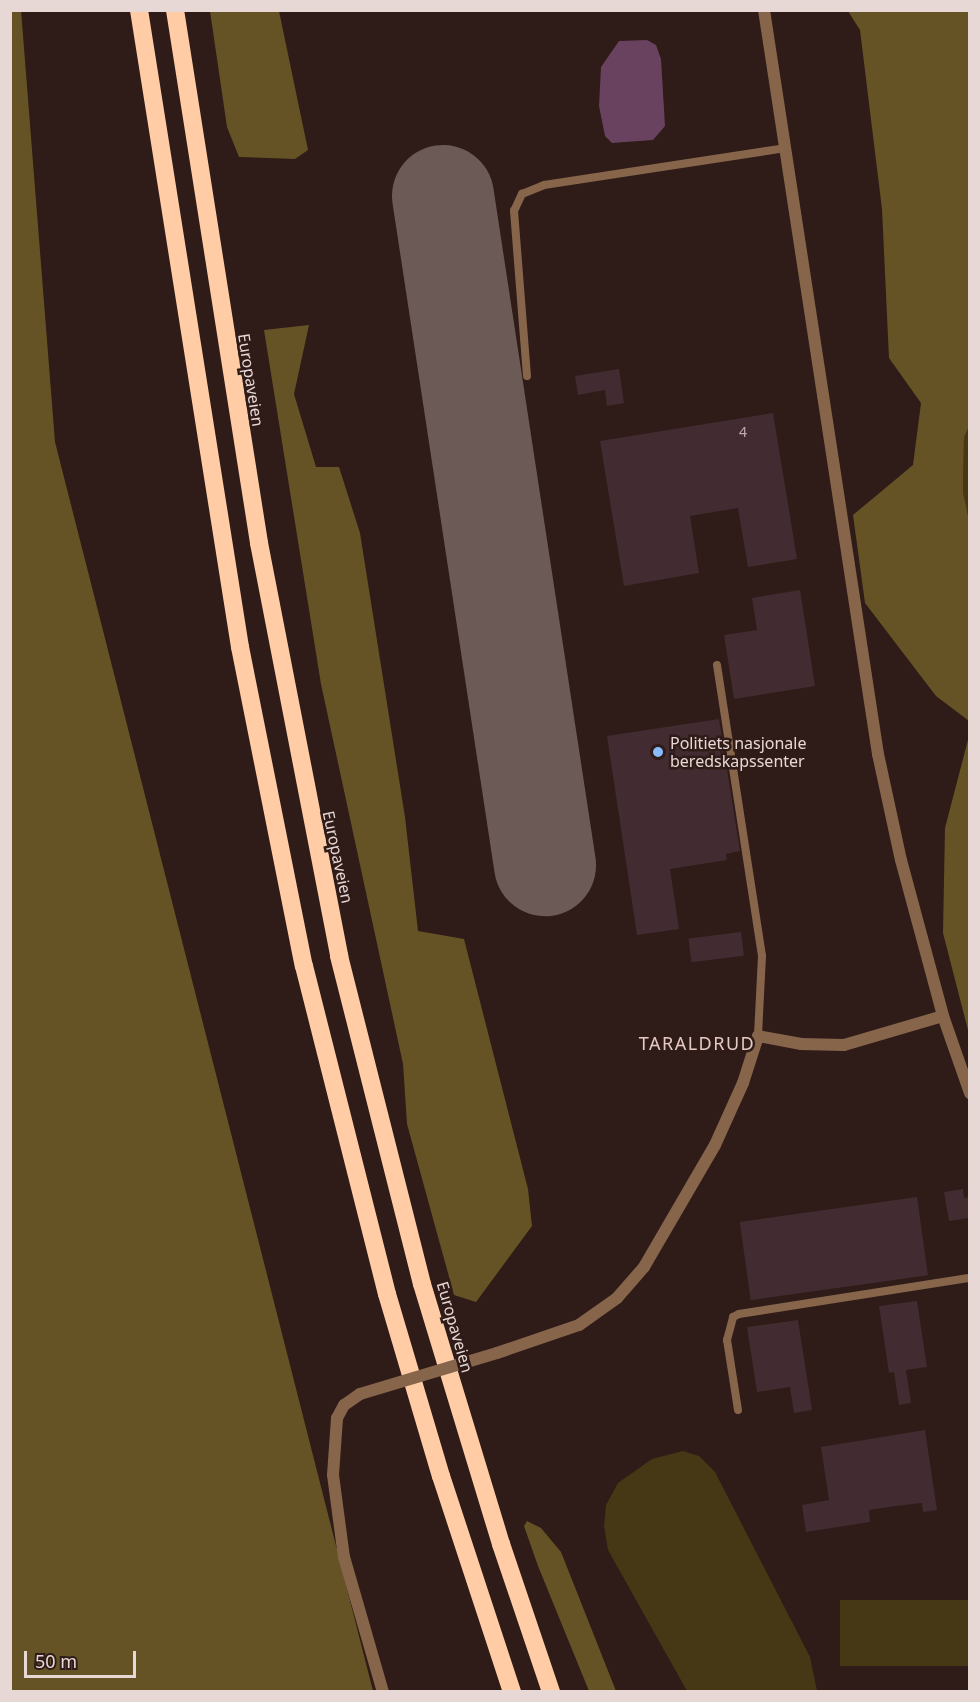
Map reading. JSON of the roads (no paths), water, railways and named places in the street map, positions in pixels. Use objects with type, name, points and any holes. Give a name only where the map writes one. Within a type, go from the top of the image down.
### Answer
[{"type":"highway","points":[[139,10],[236,626],[299,944],[387,1294],[441,1476],[512,1692]]},
{"type":"highway","name":"Europaveien","points":[[176,10],[255,521],[339,956],[422,1284],[501,1544],[551,1692]]},
{"type":"street","points":[[764,10],[878,754],[899,850],[943,1016],[969,1093]]},
{"type":"street","points":[[383,1692],[342,1546],[333,1475],[333,1435],[338,1414],[344,1405],[360,1394],[497,1353],[579,1325],[617,1298],[644,1267],[715,1145],[743,1083],[758,1036],[801,1044],[844,1045],[943,1016]]},
{"type":"lane","points":[[527,376],[514,211],[522,194],[544,185],[784,148]]},
{"type":"lane","points":[[717,665],[762,956],[758,1036]]},
{"type":"lane","points":[[738,1410],[727,1340],[733,1317],[739,1314],[969,1278]]},
{"type":"place","name":"Politiets nasjonale beredskapssenter","points":[[658,752]]},
{"type":"district","name":"TARALDRUD","points":[[697,1043]]}]
